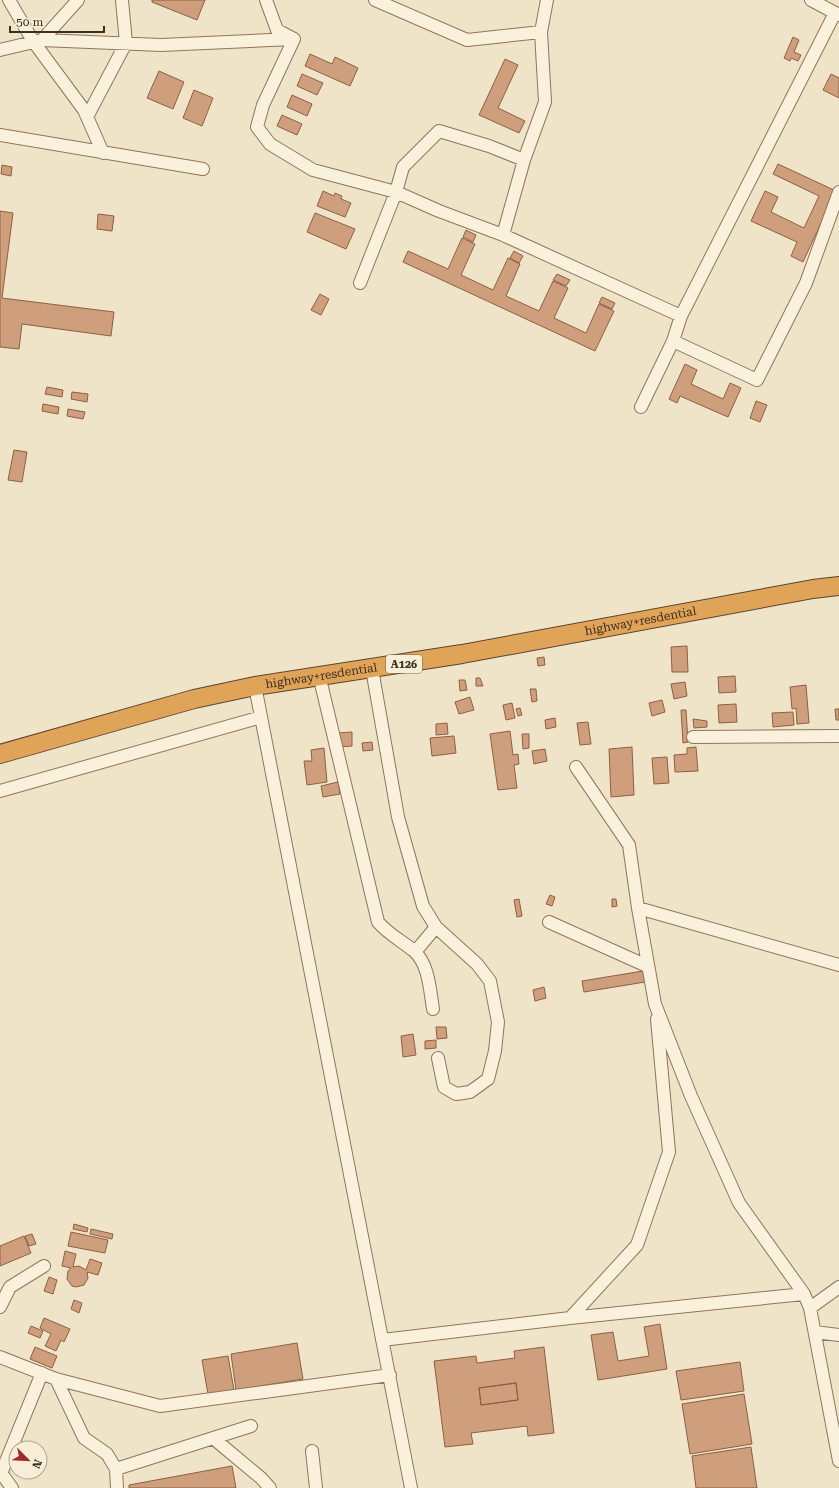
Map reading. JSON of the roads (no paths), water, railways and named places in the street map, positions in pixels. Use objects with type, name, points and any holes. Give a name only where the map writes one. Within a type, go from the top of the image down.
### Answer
[{"type":"highway","name":"A126","points":[[813,588],[839,580]]},
{"type":"highway","name":"A126","points":[[813,588],[839,586]]},
{"type":"highway","name":"highway+resdential","points":[[0,754],[194,699],[255,686],[470,653],[813,588]]},
{"type":"street","points":[[0,6],[2,0]]},
{"type":"street","points":[[9,0],[38,40],[87,117],[103,153]]},
{"type":"street","points":[[38,40],[78,0]]},
{"type":"street","points":[[87,117],[126,43],[122,0]]},
{"type":"street","points":[[266,0],[277,30],[294,39]]},
{"type":"street","points":[[375,0],[467,40],[541,32]]},
{"type":"street","points":[[503,235],[524,160],[545,102],[541,32],[547,0]]},
{"type":"street","points":[[641,407],[674,341],[681,316],[837,14],[811,0]]},
{"type":"street","points":[[0,50],[38,40],[160,44],[294,39]]},
{"type":"street","points":[[294,39],[263,105],[257,127],[270,144],[313,170],[396,192],[439,211],[503,235],[681,316]]},
{"type":"street","points":[[360,283],[396,192],[403,167],[439,132],[489,146],[524,160]]},
{"type":"street","points":[[0,135],[203,169]]},
{"type":"street","points":[[674,341],[757,380],[806,283],[839,192]]},
{"type":"street","points":[[372,669],[398,817],[423,906],[436,927],[477,964],[490,980],[498,1022],[495,1051],[488,1079],[470,1092],[456,1094],[444,1087],[438,1058]]},
{"type":"street","points":[[319,675],[378,922],[386,931],[415,952],[425,970],[433,1009]]},
{"type":"street","points":[[255,686],[411,1488]]},
{"type":"street","points":[[0,791],[261,718]]},
{"type":"street","points":[[693,738],[839,736]]},
{"type":"street","points":[[570,1318],[637,1245],[669,1152],[655,1004],[647,966],[629,845],[576,767]]},
{"type":"street","points":[[638,908],[839,965]]},
{"type":"street","points":[[549,922],[647,966]]},
{"type":"street","points":[[415,952],[436,927]]},
{"type":"street","points":[[655,1004],[691,1096],[739,1203],[804,1294],[810,1308],[839,1461]]},
{"type":"street","points":[[0,1307],[10,1287],[44,1266]]},
{"type":"street","points":[[810,1308],[839,1287]]},
{"type":"street","points":[[382,1340],[570,1318],[804,1294]]},
{"type":"street","points":[[815,1332],[839,1335]]},
{"type":"street","points":[[0,1357],[56,1379],[104,1390],[160,1406],[390,1375]]},
{"type":"street","points":[[12,1488],[1,1475],[42,1373]]},
{"type":"street","points":[[56,1379],[84,1438],[107,1454],[116,1469],[117,1488]]},
{"type":"street","points":[[116,1469],[251,1426]]},
{"type":"street","points":[[213,1438],[261,1478],[270,1488]]},
{"type":"street","points":[[312,1452],[316,1488]]}]
